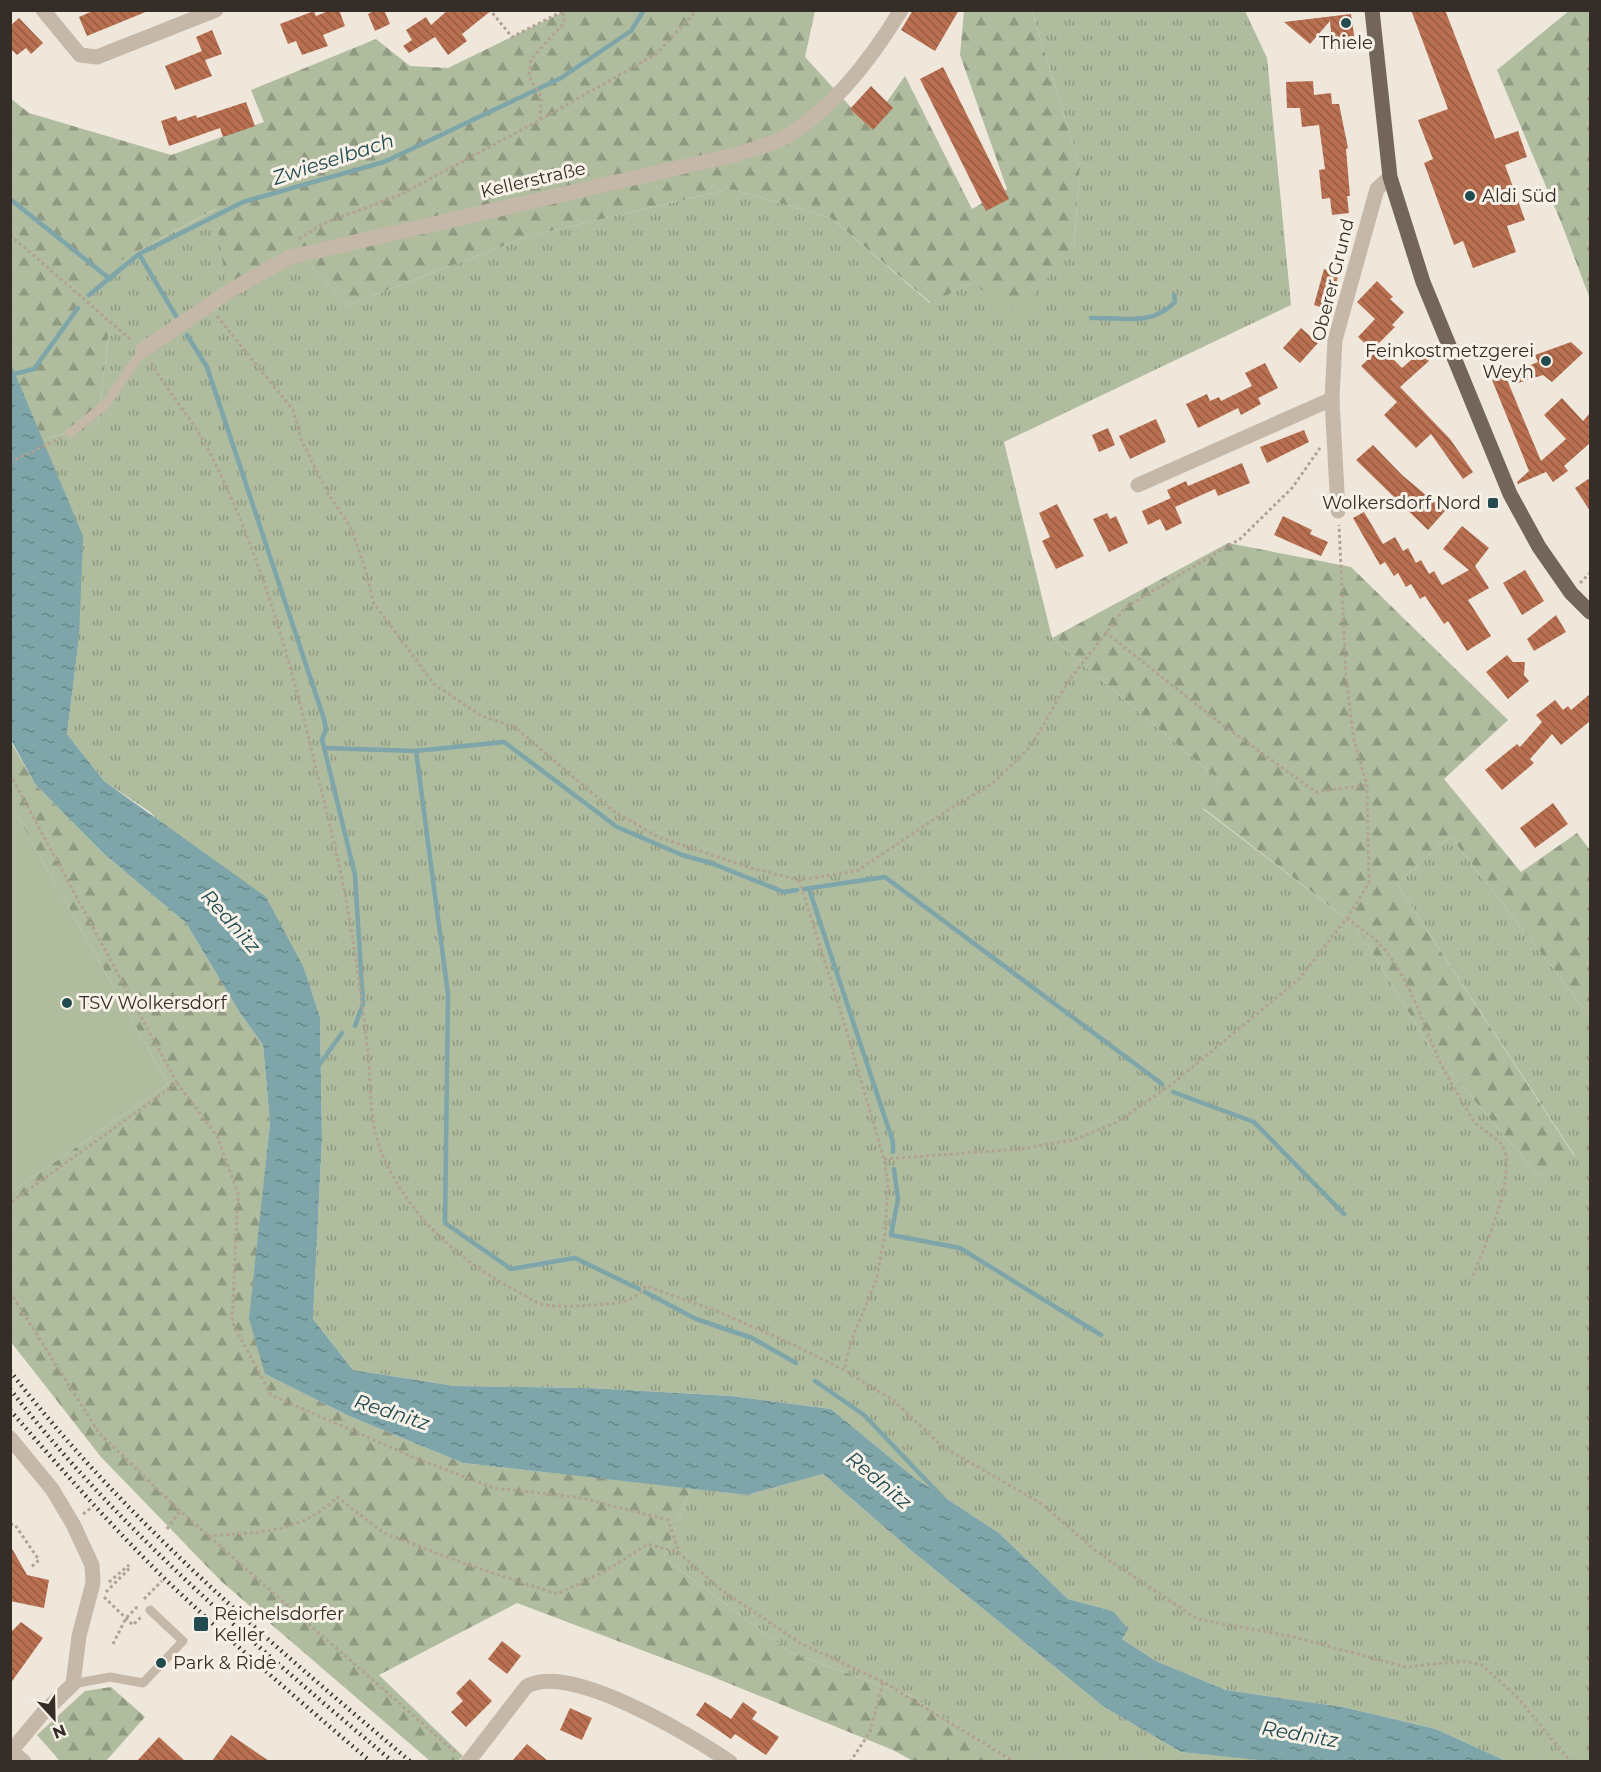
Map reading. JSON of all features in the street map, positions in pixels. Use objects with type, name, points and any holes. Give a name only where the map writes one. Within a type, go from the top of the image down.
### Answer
[{"type":"main road","points":[[1372,10],[1390,177],[1423,282],[1510,494],[1539,547],[1571,593],[1590,612]]},
{"type":"street","points":[[43,10],[80,55],[97,57],[216,10]]},
{"type":"street","name":"Kellerstraße","points":[[143,350],[231,290],[290,257],[734,154],[786,136],[833,99],[876,52],[901,10]]},
{"type":"street","name":"Oberer Grund","points":[[1338,512],[1332,399],[1335,340],[1358,250],[1377,189],[1390,177]]},
{"type":"street","points":[[1138,486],[1332,399]]},
{"type":"street","points":[[10,1438],[52,1489],[79,1535],[92,1565],[93,1583],[79,1636],[73,1684],[42,1714],[11,1750],[24,1761]]},
{"type":"street","points":[[462,1758],[526,1687],[536,1681],[547,1679],[602,1693],[687,1733],[730,1761]]},
{"type":"lane","points":[[70,433],[106,404],[143,350]]},
{"type":"lane","points":[[73,1684],[110,1677],[143,1683],[183,1641],[150,1610]]},
{"type":"path","points":[[490,10],[512,37],[563,11],[564,23],[531,59],[530,77],[541,96],[540,120]]},
{"type":"path","points":[[295,241],[322,224],[400,195],[540,120],[656,54],[697,10]]},
{"type":"path","points":[[10,235],[143,350],[159,376],[190,416],[232,500],[267,590],[303,712],[339,863],[357,965],[368,1048],[371,1113],[377,1140],[386,1164],[408,1200],[432,1230],[461,1258],[494,1279],[542,1304],[577,1306],[614,1304],[636,1299],[646,1286],[714,1310],[783,1340],[844,1371],[893,1400],[943,1447],[1042,1504],[1097,1552],[1197,1620],[1294,1636],[1406,1667],[1463,1661],[1482,1665],[1518,1698],[1571,1761]]},
{"type":"path","points":[[209,306],[293,410],[302,439],[327,492],[351,528],[365,568],[373,602],[434,684],[480,715],[516,728],[613,811],[658,837],[750,868],[799,880],[857,871],[948,810],[992,784],[1031,746],[1068,682],[1126,608],[1240,539],[1292,488],[1335,427]]},
{"type":"path","points":[[10,462],[48,445]]},
{"type":"path","points":[[884,1159],[1020,1149],[1074,1140],[1117,1122],[1172,1084],[1299,980],[1347,918],[1369,883],[1367,785],[1354,740],[1346,678],[1338,512]]},
{"type":"path","points":[[1105,632],[1220,723],[1316,792],[1367,785]]},
{"type":"path","points":[[10,774],[177,1083],[217,1136],[238,1193],[232,1322],[271,1395],[413,1457],[494,1488],[582,1498],[668,1520],[679,1552]]},
{"type":"path","points":[[799,880],[884,1159],[888,1183],[885,1233],[877,1278],[850,1344],[844,1371]]},
{"type":"path","points":[[1347,918],[1366,931],[1392,959],[1407,986],[1437,1056],[1473,1120],[1501,1143],[1505,1150],[1507,1173],[1492,1226],[1472,1279]]},
{"type":"path","points":[[10,1203],[177,1083]]},
{"type":"path","points":[[10,1292],[99,1433],[180,1511],[462,1758]]},
{"type":"path","points":[[208,1536],[286,1529],[323,1511],[337,1497],[384,1533],[557,1594],[605,1571],[648,1544],[679,1552],[720,1589],[800,1643],[883,1682],[1015,1761]]},
{"type":"path","points":[[85,1513],[91,1508]]},
{"type":"path","points":[[166,1529],[180,1511]]},
{"type":"path","points":[[10,1521],[39,1560],[30,1568]]},
{"type":"path","points":[[106,1584],[129,1565],[128,1570],[110,1588]]},
{"type":"path","points":[[155,1587],[162,1581]]},
{"type":"path","points":[[103,1596],[133,1625],[150,1610]]},
{"type":"path","points":[[113,1644],[126,1618]]},
{"type":"path","points":[[850,1761],[870,1732],[883,1682]]},
{"type":"green space","points":[[1570,10],[1590,11],[1590,299],[1561,222],[1497,70]]},
{"type":"green space","points":[[565,11],[815,11],[805,57],[869,127],[905,76],[972,209],[1007,189],[960,55],[964,11],[1032,11],[1080,167],[1074,246],[1018,314],[972,283],[931,303],[831,218],[730,189],[529,236],[348,305],[297,251],[227,290],[215,209],[76,285],[109,330],[98,422],[41,441],[11,364],[10,98],[29,113],[171,155],[264,122],[251,90],[376,39],[410,66],[448,68]]},
{"type":"green space","points":[[1032,11],[1245,11],[1267,58],[1291,305],[1004,442],[1052,638],[1220,781],[1203,809],[1357,927],[1430,1048],[1539,1177],[1575,1156],[1397,884],[1450,836],[1590,1016],[1590,1761],[1506,1761],[1436,1729],[1343,1707],[1226,1690],[1156,1661],[1122,1639],[1113,1611],[1068,1599],[999,1533],[915,1478],[831,1409],[732,1396],[590,1388],[455,1386],[353,1370],[313,1319],[322,1139],[320,1017],[304,968],[150,812],[104,781],[67,734],[79,638],[41,441],[98,422],[109,331],[75,285],[216,209],[297,251],[348,305],[529,236],[730,189],[831,218],[930,303],[972,283],[1074,246],[1080,167]]},
{"type":"green space","points":[[1228,543],[1351,567],[1508,720],[1444,779],[1521,872],[1577,833],[1590,850],[1590,1016],[1450,836],[1397,884],[1575,1157],[1539,1177],[1430,1048],[1357,927],[1203,808],[1220,781],[1052,638]]},
{"type":"green space","points":[[10,740],[35,784],[103,853],[186,923],[240,1013],[263,1045],[270,1123],[262,1202],[265,1374],[349,1416],[463,1463],[691,1488],[664,1558],[791,1653],[911,1696],[1012,1761],[913,1761],[893,1750],[713,1677],[517,1603],[379,1675],[463,1756],[458,1761],[430,1761],[221,1581],[101,1457],[11,1342],[11,1192],[168,1084],[11,805]]},
{"type":"green space","name":"TSV Wolkersdorf","points":[[11,805],[168,1084],[11,1192]]},
{"type":"green space","points":[[823,1474],[913,1552],[1104,1707],[1181,1752],[1279,1761],[1012,1761],[911,1696],[791,1653],[664,1558],[691,1488],[747,1495]]},
{"type":"green space","points":[[111,1687],[145,1717],[106,1761],[60,1761],[37,1735],[85,1691]]},
{"type":"water","name":"Rednitz","points":[[11,364],[83,536],[79,638],[67,734],[104,781],[266,897],[304,968],[320,1017],[322,1139],[313,1319],[353,1370],[455,1386],[590,1388],[732,1396],[831,1409],[915,1478],[999,1533],[1068,1599],[1113,1611],[1128,1629],[1122,1639],[1156,1661],[1226,1690],[1343,1707],[1436,1729],[1506,1761],[1280,1762],[1181,1752],[1104,1707],[913,1552],[823,1474],[747,1495],[463,1463],[349,1416],[265,1374],[249,1319],[270,1123],[263,1045],[240,1013],[186,923],[103,853],[35,784],[11,740]]},
{"type":"building","points":[[95,10],[148,11],[87,36],[79,17]]},
{"type":"building","points":[[331,10],[339,10],[345,26],[323,35],[328,46],[302,55],[296,41],[288,44],[280,24],[314,11],[316,16]]},
{"type":"building","points":[[375,10],[384,10],[390,24],[375,31],[368,14]]},
{"type":"building","points":[[448,10],[492,10],[462,34],[467,41],[448,55],[435,37],[409,53],[403,46],[412,40],[406,30],[426,17],[431,25]]},
{"type":"building","points":[[913,10],[959,10],[935,51],[901,30]]},
{"type":"building","points":[[1411,10],[1445,10],[1495,139],[1518,131],[1527,157],[1505,165],[1525,220],[1507,226],[1516,252],[1473,268],[1463,241],[1454,245],[1424,163],[1433,159],[1418,120],[1448,109]]},
{"type":"building","points":[[1351,14],[1356,49],[1333,51],[1330,21],[1310,44],[1284,22]]},
{"type":"building","points":[[19,18],[43,43],[31,54],[26,48],[17,55],[10,48],[10,26]]},
{"type":"building","points":[[212,30],[222,54],[205,60],[212,76],[175,90],[165,66],[202,51],[196,37]]},
{"type":"building","points":[[943,67],[1009,199],[986,211],[920,79]]},
{"type":"building","points":[[1313,81],[1314,95],[1331,93],[1332,104],[1339,104],[1348,148],[1346,149],[1349,213],[1332,215],[1330,198],[1322,199],[1319,170],[1325,169],[1319,125],[1302,127],[1300,108],[1287,108],[1286,82]]},
{"type":"building","points":[[871,86],[893,108],[873,130],[850,109]]},
{"type":"building","points":[[246,102],[255,126],[223,137],[220,128],[169,146],[161,121],[176,116],[178,121],[196,115],[197,118]]},
{"type":"building","points":[[1324,269],[1339,273],[1329,310],[1314,305]]},
{"type":"building","points":[[1377,281],[1393,297],[1390,299],[1404,312],[1392,325],[1395,327],[1372,350],[1358,337],[1375,319],[1357,302]]},
{"type":"building","points":[[1301,328],[1318,343],[1300,363],[1283,348]]},
{"type":"building","points":[[1571,342],[1583,353],[1552,382],[1543,375],[1515,384],[1506,375],[1538,362],[1535,355]]},
{"type":"building","points":[[1381,347],[1402,368],[1420,352],[1429,361],[1400,387],[1450,439],[1473,472],[1463,479],[1431,434],[1416,448],[1384,415],[1397,402],[1361,366]]},
{"type":"building","points":[[1265,363],[1278,388],[1258,398],[1261,404],[1241,415],[1238,408],[1198,428],[1186,404],[1207,394],[1210,401],[1219,397],[1221,401],[1252,386],[1245,373]]},
{"type":"building","points":[[1505,375],[1541,461],[1566,439],[1544,415],[1562,398],[1583,421],[1590,413],[1590,443],[1564,466],[1568,471],[1553,482],[1546,472],[1518,484],[1517,482],[1529,471],[1492,380]]},
{"type":"building","points":[[1156,419],[1166,442],[1130,459],[1119,436]]},
{"type":"building","points":[[1108,428],[1115,445],[1099,452],[1092,435]]},
{"type":"building","points":[[1304,430],[1309,442],[1267,463],[1260,447]]},
{"type":"building","points":[[1373,445],[1402,475],[1445,511],[1428,530],[1356,460]]},
{"type":"building","points":[[1242,463],[1250,483],[1218,496],[1215,489],[1175,507],[1167,490],[1186,481],[1188,486]]},
{"type":"building","points":[[1590,478],[1590,511],[1575,488]]},
{"type":"building","points":[[1171,498],[1182,523],[1166,531],[1160,519],[1148,525],[1142,511]]},
{"type":"building","points":[[1057,504],[1084,556],[1056,569],[1042,541],[1050,537],[1039,513]]},
{"type":"building","points":[[1364,512],[1383,544],[1395,537],[1403,551],[1408,548],[1416,563],[1421,560],[1429,574],[1434,571],[1442,585],[1469,570],[1443,549],[1462,526],[1489,548],[1475,566],[1489,588],[1468,600],[1491,636],[1467,651],[1448,621],[1444,624],[1425,596],[1420,599],[1411,584],[1406,587],[1398,573],[1394,576],[1385,562],[1380,565],[1353,518]]},
{"type":"building","points":[[1107,513],[1110,519],[1116,516],[1128,543],[1109,552],[1093,519]]},
{"type":"building","points":[[1283,516],[1312,530],[1310,534],[1328,542],[1321,556],[1274,535]]},
{"type":"building","points":[[1525,570],[1544,601],[1522,615],[1503,583]]},
{"type":"building","points":[[1556,615],[1566,632],[1534,651],[1527,639]]},
{"type":"building","points":[[1507,655],[1513,662],[1525,662],[1524,675],[1529,681],[1508,699],[1486,672]]},
{"type":"building","points":[[1590,694],[1590,721],[1561,745],[1552,734],[1530,759],[1534,763],[1502,790],[1485,770],[1517,744],[1520,747],[1542,722],[1536,715],[1555,700],[1563,710],[1568,706],[1571,710]]},
{"type":"building","points":[[1553,803],[1568,824],[1535,848],[1520,828]]},
{"type":"building","points":[[10,1545],[27,1575],[49,1580],[44,1608],[10,1601]]},
{"type":"building","points":[[21,1622],[43,1638],[10,1684],[10,1633]]},
{"type":"building","points":[[502,1641],[521,1656],[507,1674],[488,1659]]},
{"type":"building","points":[[470,1679],[492,1701],[466,1727],[451,1712],[463,1701],[456,1693]]},
{"type":"building","points":[[705,1702],[731,1719],[743,1702],[757,1712],[752,1719],[779,1737],[766,1755],[735,1734],[731,1739],[696,1715]]},
{"type":"building","points":[[570,1708],[592,1718],[582,1740],[560,1730]]},
{"type":"building","points":[[231,1735],[269,1761],[212,1761]]},
{"type":"building","points":[[159,1737],[185,1761],[137,1761]]},
{"type":"building","points":[[527,1744],[548,1761],[512,1761]]},
{"type":"waterway","name":"Zwieselbach","points":[[89,295],[139,254],[243,202],[384,162],[561,78],[631,31],[644,10]]},
{"type":"waterway","points":[[10,199],[110,279]]},
{"type":"waterway","points":[[139,254],[176,316]]},
{"type":"waterway","points":[[1091,318],[1146,318],[1166,310],[1175,302],[1174,295]]},
{"type":"waterway","points":[[10,375],[34,369],[78,308]]},
{"type":"waterway","points":[[187,335],[207,367],[324,719],[326,730],[322,739],[355,875],[363,1004],[355,1026]]},
{"type":"waterway","points":[[325,748],[416,751],[504,742],[617,827],[682,855],[711,863],[784,892],[797,890]]},
{"type":"waterway","points":[[416,751],[448,994],[445,1223],[511,1269],[575,1258],[639,1289]]},
{"type":"waterway","points":[[804,889],[885,877],[1162,1084]]},
{"type":"waterway","points":[[809,889],[893,1142],[893,1152]]},
{"type":"waterway","points":[[319,1065],[342,1033]]},
{"type":"waterway","points":[[1173,1092],[1254,1122],[1344,1214]]},
{"type":"waterway","points":[[894,1169],[898,1199],[891,1235],[960,1248],[1101,1335]]},
{"type":"waterway","points":[[645,1292],[696,1319],[752,1338],[796,1363]]},
{"type":"waterway","points":[[815,1381],[864,1415],[943,1498]]},
{"type":"railway","points":[[10,1371],[101,1478],[200,1577],[304,1671],[411,1762]]},
{"type":"railway","points":[[10,1389],[52,1441],[143,1539],[241,1631],[393,1762]]},
{"type":"railway","points":[[10,1410],[126,1540],[167,1581],[242,1650],[371,1762]]},
{"type":"place","name":"Thiele","points":[[1346,23]]},
{"type":"place","name":"Aldi Süd","points":[[1470,196]]},
{"type":"place","name":"Feinkostmetzgerei Weyh","points":[[1546,361]]},
{"type":"place","name":"Wolkersdorf Nord","points":[[1493,503]]},
{"type":"place","name":"TSV Wolkersdorf","points":[[67,1003]]},
{"type":"place","name":"Reichelsdorfer Keller","points":[[201,1624]]},
{"type":"place","name":"Park & Ride","points":[[161,1663]]}]
